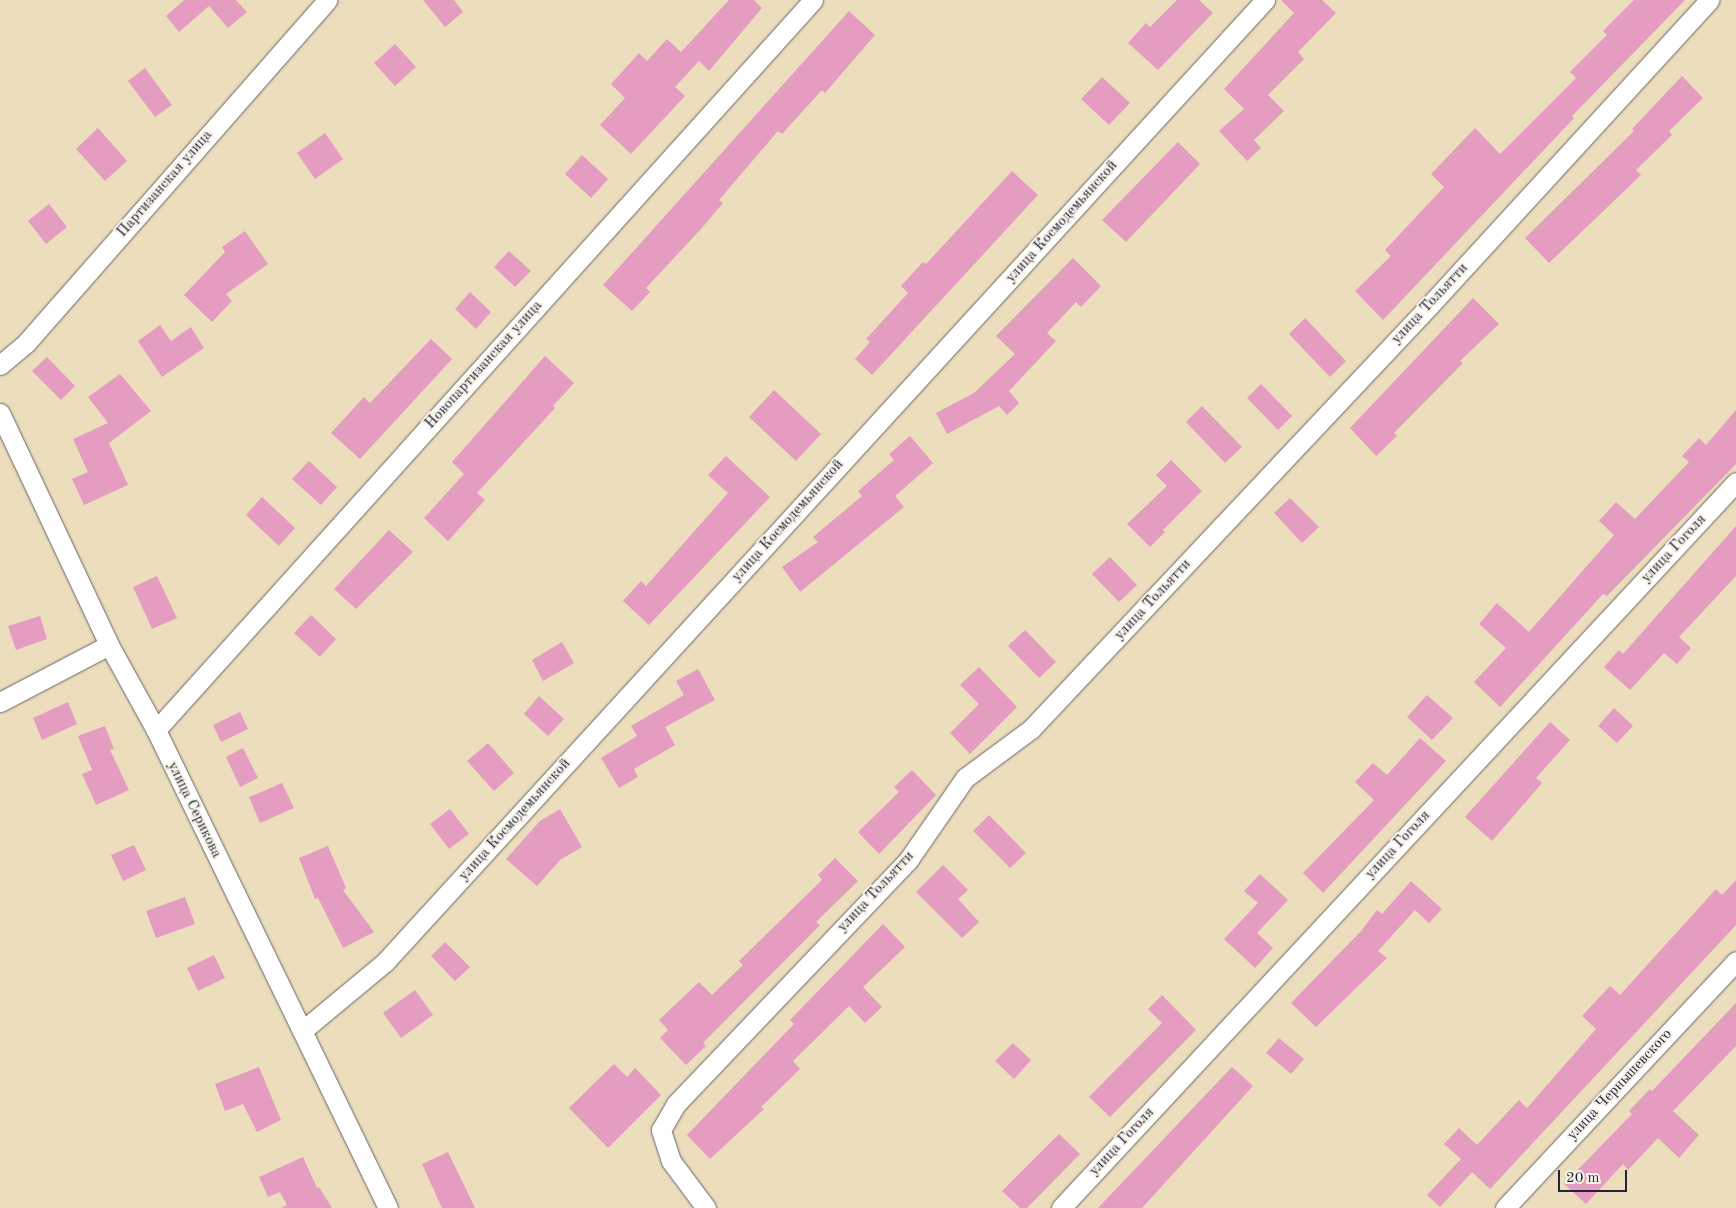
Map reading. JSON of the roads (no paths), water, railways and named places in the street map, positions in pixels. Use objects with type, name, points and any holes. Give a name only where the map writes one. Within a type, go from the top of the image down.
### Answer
[{"type":"street","name":"Партизанская улица","points":[[0,365],[27,342],[327,0]]},
{"type":"street","name":"Новопартизанская улица","points":[[156,730],[813,0]]},
{"type":"street","name":"улица Космодемьянской","points":[[302,1031],[385,962],[1265,0]]},
{"type":"street","name":"улица Тольятти","points":[[706,1208],[671,1161],[661,1130],[676,1104],[908,859],[965,778],[1031,730],[1430,306],[1709,0]]},
{"type":"street","name":"улица Серикова","points":[[0,413],[109,645],[156,730],[388,1208]]},
{"type":"street","name":"улица Гоголя","points":[[1060,1208],[1736,482]]},
{"type":"street","points":[[0,702],[109,645]]},
{"type":"street","name":"улица Чернышевского","points":[[1504,1208],[1736,961]]}]
